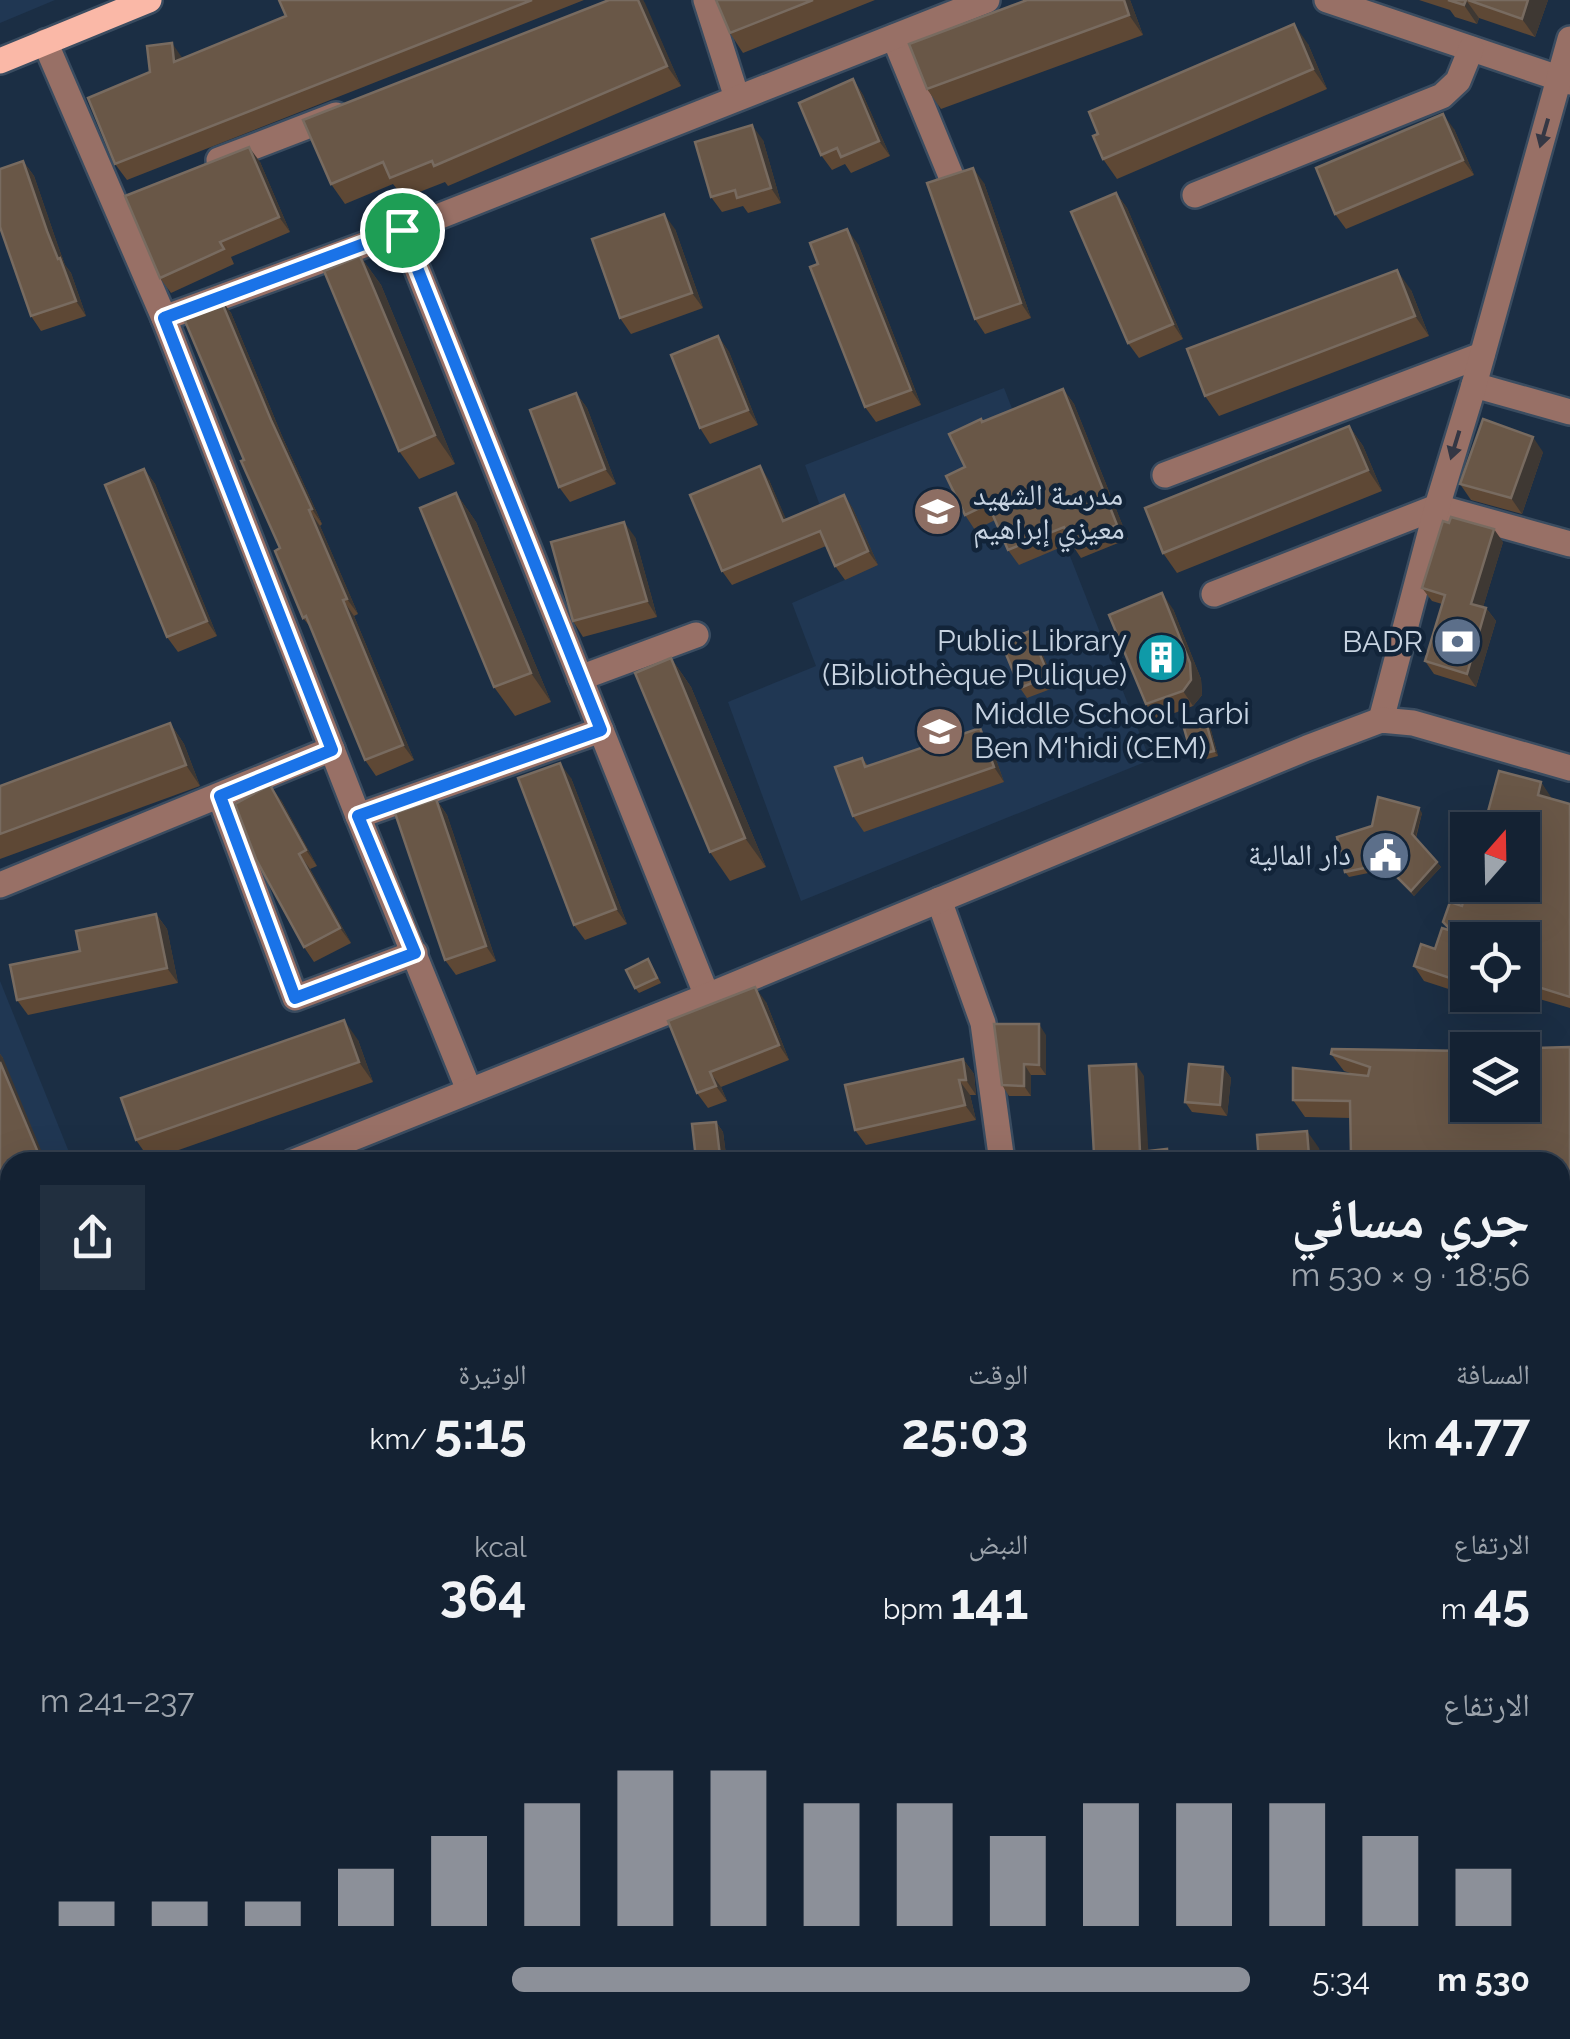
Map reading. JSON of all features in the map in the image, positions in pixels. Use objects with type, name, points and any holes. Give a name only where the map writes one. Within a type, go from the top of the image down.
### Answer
[{"type":"main road","points":[[0,61],[149,0]]},
{"type":"street","points":[[729,0],[705,0],[737,98]]},
{"type":"street","points":[[164,318],[402,230],[987,0]]},
{"type":"street","points":[[1327,0],[1564,80]]},
{"type":"street","points":[[894,37],[951,176]]},
{"type":"street","points":[[1381,720],[1437,507],[1564,80],[1570,39]]},
{"type":"street","points":[[45,42],[123,198],[164,318],[469,1090]]},
{"type":"street","points":[[1195,195],[1442,96],[1458,81],[1471,49]]},
{"type":"street","points":[[188,173],[353,108]]},
{"type":"street","points":[[402,230],[707,996]]},
{"type":"street","points":[[1165,475],[1482,355]]},
{"type":"street","points":[[1474,385],[1570,412]]},
{"type":"street","points":[[1214,594],[1437,507],[1570,544]]},
{"type":"street","points":[[580,678],[696,635]]},
{"type":"street","points":[[317,1152],[1381,720],[1413,723],[1570,768]]},
{"type":"street","points":[[358,816],[601,730]]},
{"type":"street","points":[[0,885],[332,750]]},
{"type":"street","points":[[220,796],[295,998],[415,953]]},
{"type":"street","points":[[939,900],[983,1024],[1001,1152]]},
{"type":"shaded area","points":[[0,0],[55,0],[0,23]]},
{"type":"shaded area","name":"Middle School Larbi Ben M'hidi (CEM)","points":[[1004,388],[1150,760],[801,901],[728,702],[816,666],[792,603],[847,579],[805,465]]},
{"type":"shaded area","points":[[0,981],[69,1152],[0,1152]]},
{"type":"building","points":[[279,0],[532,0],[115,164],[88,98],[150,72],[147,46],[172,43],[174,62],[286,16]]},
{"type":"building","points":[[609,0],[638,0],[667,66],[434,166],[432,161],[390,178],[383,162],[331,184],[303,120]]},
{"type":"building","points":[[716,0],[813,0],[730,33]]},
{"type":"building","points":[[1027,0],[1124,0],[1129,15],[927,89],[909,44]]},
{"type":"building","points":[[1468,0],[1528,0],[1522,19]]},
{"type":"building","points":[[1294,24],[1313,69],[1103,159],[1093,136],[1098,134],[1089,112]]},
{"type":"building","points":[[853,79],[879,141],[841,157],[837,148],[821,155],[799,103]]},
{"type":"building","points":[[1443,114],[1463,160],[1335,214],[1316,168]]},
{"type":"building","points":[[752,125],[771,188],[737,198],[735,190],[711,197],[695,142]]},
{"type":"building","points":[[249,147],[279,217],[220,242],[224,249],[160,278],[125,196]]},
{"type":"building","points":[[23,161],[76,301],[31,316],[0,227],[0,169]]},
{"type":"building","points":[[973,168],[1021,303],[975,319],[927,183]]},
{"type":"building","points":[[1116,193],[1173,324],[1128,343],[1071,212]]},
{"type":"building","points":[[664,214],[692,293],[620,318],[592,239]]},
{"type":"building","points":[[847,229],[911,390],[865,407],[810,267],[818,264],[810,243]]},
{"type":"building","points":[[360,256],[435,435],[399,451],[324,271]]},
{"type":"building","points":[[1397,270],[1415,316],[1205,396],[1187,349]]},
{"type":"building","points":[[220,298],[312,509],[309,510],[347,599],[343,600],[403,745],[365,760],[275,551],[280,548],[182,314]]},
{"type":"building","points":[[718,336],[748,410],[700,428],[671,355]]},
{"type":"building","points":[[1063,389],[1117,525],[1071,543],[1064,527],[1008,550],[988,504],[965,515],[946,476],[965,467],[949,434]]},
{"type":"building","points":[[576,393],[605,469],[559,487],[530,410]]},
{"type":"building","points":[[1483,419],[1533,437],[1511,498],[1460,484]]},
{"type":"building","points":[[1349,426],[1368,470],[1163,553],[1145,508]]},
{"type":"building","points":[[760,466],[783,521],[844,495],[868,551],[835,566],[820,531],[722,571],[690,495]]},
{"type":"building","points":[[144,469],[207,621],[167,637],[105,485]]},
{"type":"building","points":[[456,493],[531,673],[494,687],[420,508]]},
{"type":"building","points":[[1451,517],[1494,529],[1471,604],[1486,608],[1467,674],[1425,661],[1445,595],[1422,588],[1443,521],[1449,523]]},
{"type":"building","points":[[624,522],[647,601],[573,621],[551,542]]},
{"type":"building","name":"Public Library (Bibliothèque Pulique)","points":[[1162,593],[1190,663],[1191,680],[1183,691],[1146,704],[1109,615]]},
{"type":"building","points":[[1030,631],[1049,676],[1020,688],[1001,642]]},
{"type":"building","points":[[671,658],[745,838],[710,852],[635,673]]},
{"type":"building","points":[[1206,722],[1214,751],[1192,756],[1184,728]]},
{"type":"building","points":[[170,723],[186,765],[0,834],[0,786]]},
{"type":"building","points":[[980,728],[994,767],[853,816],[835,767],[862,758],[865,767]]},
{"type":"building","points":[[560,763],[616,909],[574,925],[518,778]]},
{"type":"building","points":[[1499,771],[1541,782],[1538,795],[1570,804],[1570,997],[1540,988],[1540,922],[1450,922],[1450,929],[1443,922],[1450,902],[1462,906],[1463,902],[1540,902],[1540,812],[1488,812]]},
{"type":"building","points":[[270,785],[306,850],[299,854],[340,928],[304,947],[256,859],[235,804]]},
{"type":"building","name":"دار المالية","points":[[1378,797],[1419,808],[1412,834],[1437,862],[1411,891],[1389,869],[1374,866],[1345,872],[1337,837],[1372,826]]},
{"type":"building","points":[[436,799],[486,946],[445,960],[395,813]]},
{"type":"building","points":[[156,914],[167,968],[17,1000],[10,965],[80,951],[76,931]]},
{"type":"building","points":[[1442,928],[1450,930],[1450,978],[1414,966],[1421,944],[1435,949]]},
{"type":"building","points":[[648,959],[657,978],[635,988],[626,970]]},
{"type":"building","points":[[755,987],[779,1045],[710,1072],[716,1086],[697,1093],[668,1021]]},
{"type":"building","points":[[344,1020],[359,1062],[136,1140],[121,1098]]},
{"type":"building","points":[[994,1024],[1039,1024],[1039,1065],[1024,1064],[1024,1086],[1002,1085]]},
{"type":"building","points":[[1570,1047],[1570,1152],[1351,1152],[1350,1101],[1293,1100],[1293,1068],[1368,1076],[1370,1067],[1331,1054],[1332,1049],[1450,1051],[1450,1122],[1540,1122],[1540,1048]]},
{"type":"building","points":[[963,1059],[966,1080],[959,1080],[965,1105],[855,1130],[845,1085]]},
{"type":"building","points":[[0,1062],[38,1152],[0,1152]]},
{"type":"building","points":[[1136,1064],[1140,1152],[1094,1152],[1089,1066]]},
{"type":"building","points":[[1189,1064],[1223,1067],[1220,1105],[1185,1102]]},
{"type":"building","points":[[716,1122],[720,1152],[695,1152],[692,1124]]},
{"type":"building","points":[[1307,1131],[1309,1152],[1258,1152],[1257,1135]]},
{"type":"place","name":"مدرسة الشهيد معيزي إبراهيم","points":[[938,512]]},
{"type":"place","name":"BADR","points":[[1458,642]]},
{"type":"place","name":"Public Library (Bibliothèque Pulique)","points":[[1162,658]]},
{"type":"place","name":"Middle School Larbi Ben M'hidi (CEM)","points":[[939,731]]},
{"type":"place","name":"دار المالية","points":[[1386,855]]},
{"type":"route","points":[[402,230],[601,730],[358,816],[415,953],[295,998],[220,796],[332,750],[164,318],[402,230]]}]
